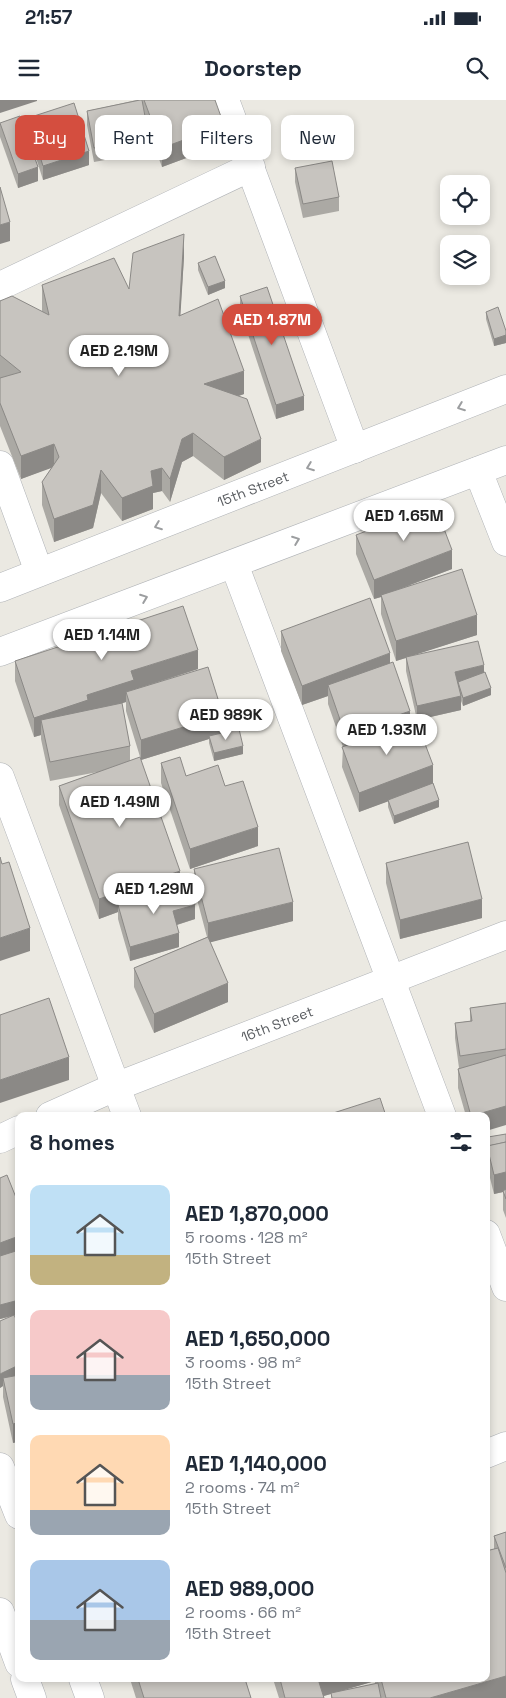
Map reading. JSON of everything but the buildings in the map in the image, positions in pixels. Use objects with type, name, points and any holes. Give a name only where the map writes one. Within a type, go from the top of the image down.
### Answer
[{"type":"street","points":[[225,100],[356,450]]},
{"type":"street","points":[[0,286],[251,168]]},
{"type":"street","name":"15th Street","points":[[0,588],[356,450],[506,389]]},
{"type":"street","points":[[0,652],[506,460]]},
{"type":"street","points":[[0,465],[39,572]]},
{"type":"street","points":[[478,471],[506,542]]},
{"type":"street","points":[[234,564],[440,1112]]},
{"type":"street","points":[[0,777],[125,1112]]},
{"type":"street","name":"16th Street","points":[[59,1112],[115,1086],[506,935]]},
{"type":"street","points":[[0,1139],[15,1132]]},
{"type":"street","points":[[490,1245],[506,1287]]},
{"type":"street","points":[[490,1452],[506,1446]]},
{"type":"street","points":[[0,1467],[15,1505]]},
{"type":"street","points":[[0,1612],[13,1653]]},
{"type":"street","points":[[26,1682],[32,1698]]},
{"type":"street","points":[[84,1682],[90,1698]]}]
